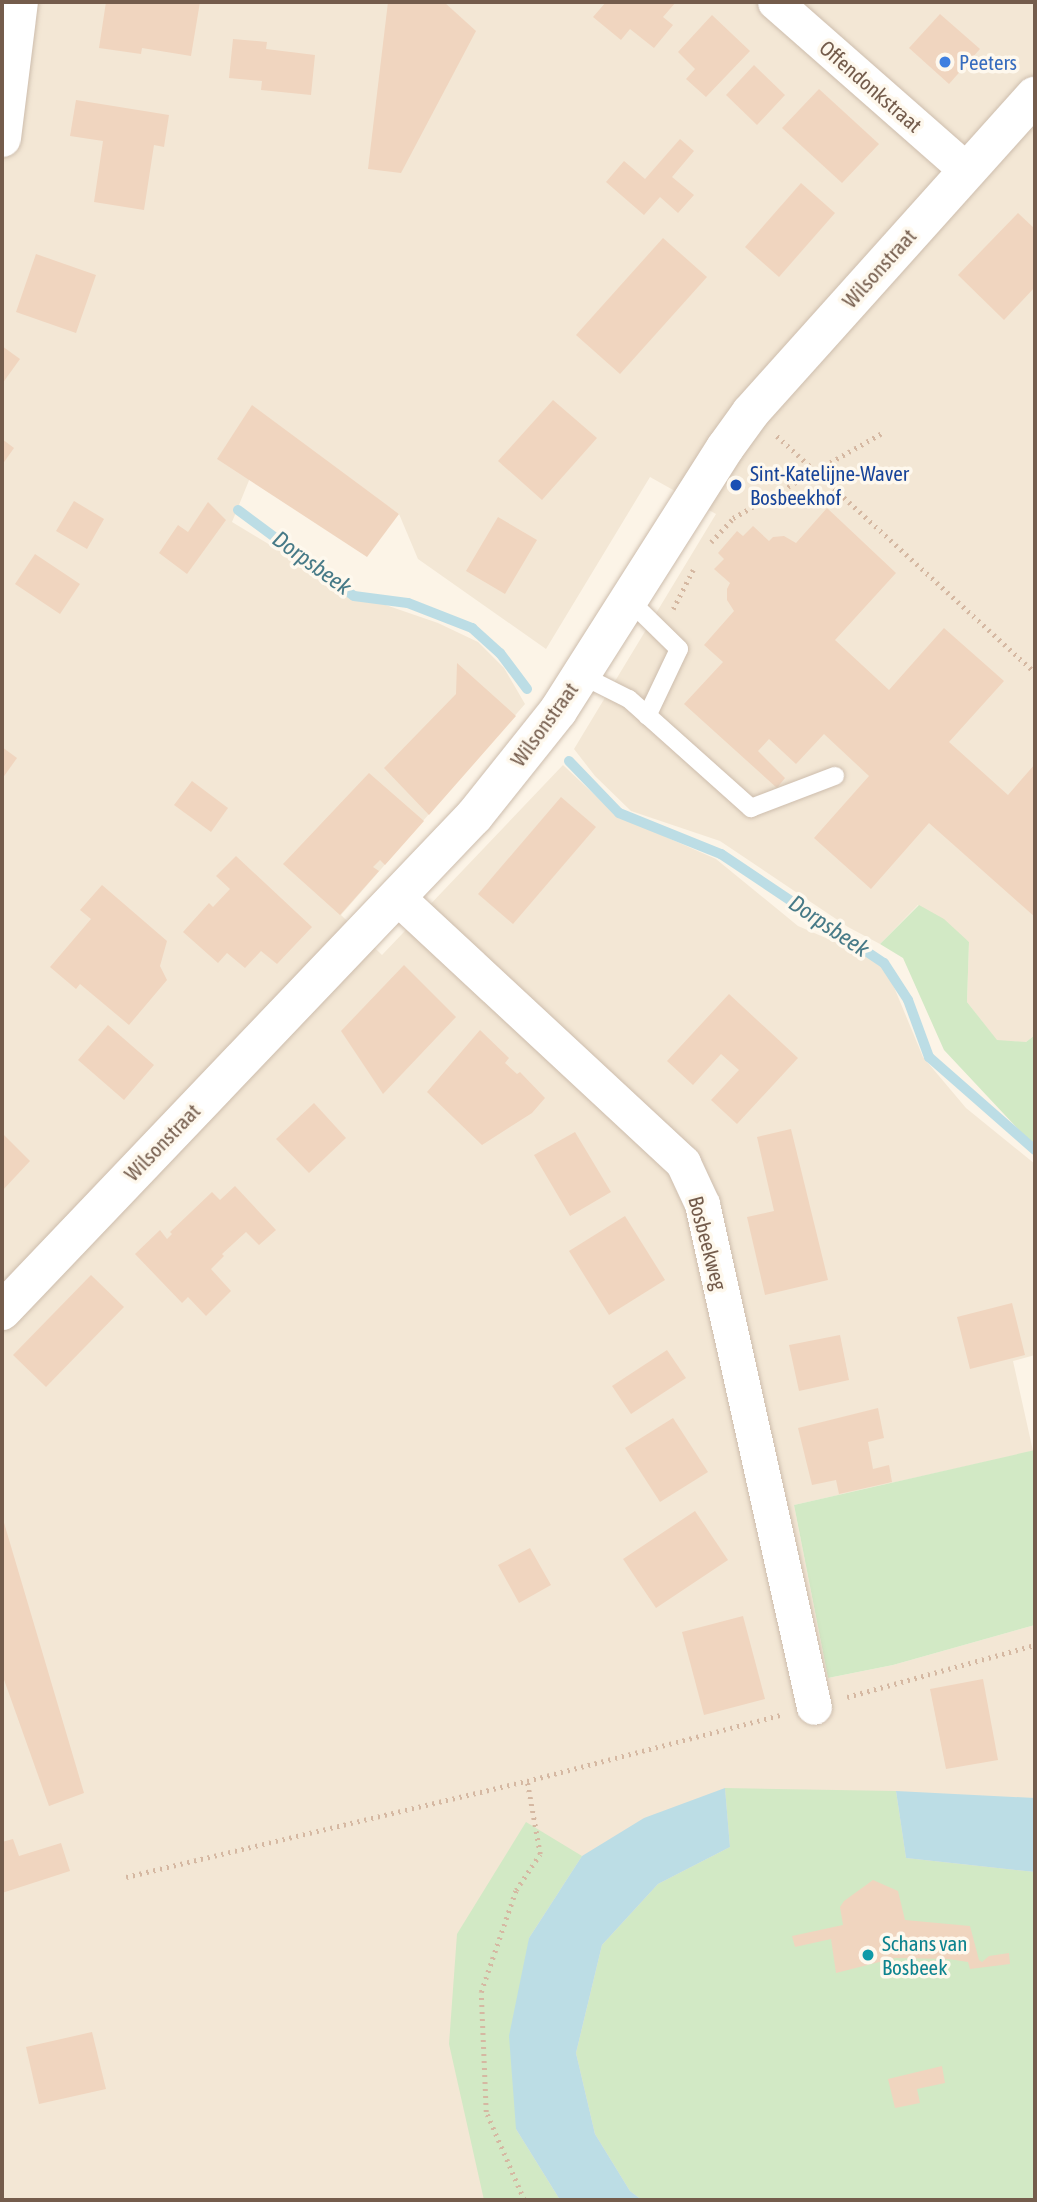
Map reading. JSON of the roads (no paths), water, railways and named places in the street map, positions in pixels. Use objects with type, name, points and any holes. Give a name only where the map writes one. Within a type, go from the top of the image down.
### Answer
[{"type":"street","points":[[2,138],[19,2]]},
{"type":"street","name":"Offendonkstraat","points":[[775,2],[966,170]]},
{"type":"street","name":"Wilsonstraat","points":[[2,1311],[475,815],[558,711],[725,448],[751,412],[1035,96]]},
{"type":"street","name":"Bosbeekweg","points":[[396,896],[683,1163],[702,1204],[814,1707]]},
{"type":"lane","points":[[629,600],[679,649],[647,716]]},
{"type":"lane","points":[[581,674],[629,699],[751,808],[835,776]]},
{"type":"water","points":[[725,1788],[730,1847],[658,1884],[602,1945],[576,2053],[595,2134],[630,2191],[642,2200],[560,2200],[516,2129],[509,2036],[529,1938],[582,1856],[644,1818]]},
{"type":"water","points":[[896,1791],[1035,1798],[1035,1872],[906,1858]]},
{"type":"waterway","name":"Dorpsbeek","points":[[238,510],[354,596],[408,603],[472,628],[500,653],[527,689]]},
{"type":"waterway","name":"Dorpsbeek","points":[[569,761],[619,813],[721,854],[884,963],[908,1000],[929,1057],[1035,1150]]},
{"type":"place","name":"Peeters","points":[[945,62]]},
{"type":"place","name":"Sint-Katelijne-Waver Bosbeekhof","points":[[736,485]]},
{"type":"place","name":"Schans van Bosbeek","points":[[868,1955]]}]
